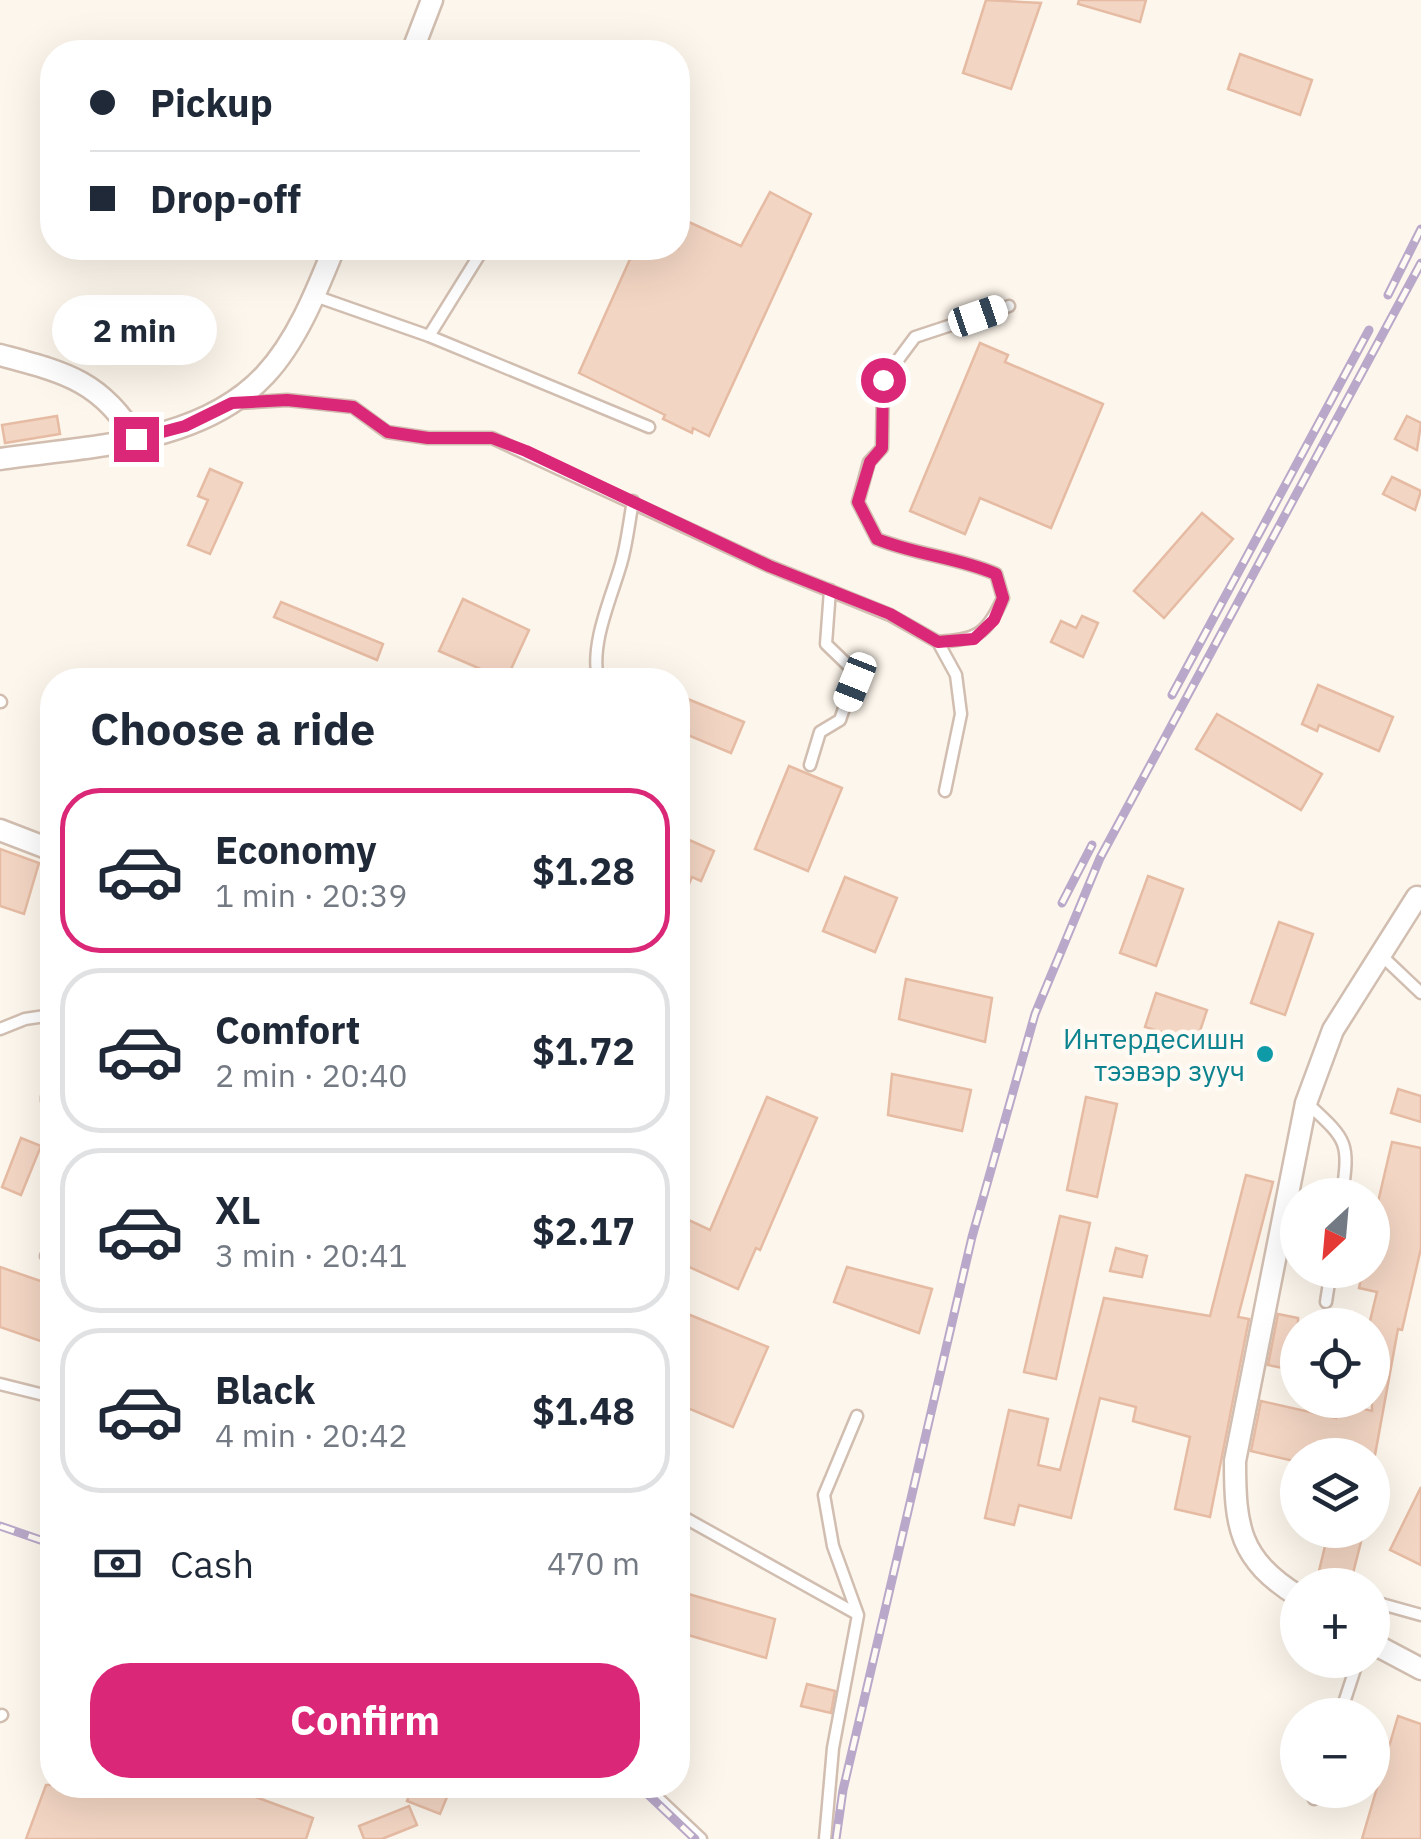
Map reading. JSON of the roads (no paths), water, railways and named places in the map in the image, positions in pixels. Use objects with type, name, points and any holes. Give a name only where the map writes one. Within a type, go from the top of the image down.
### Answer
[{"type":"street","points":[[417,40],[432,0]]},
{"type":"street","points":[[0,459],[136,439],[185,426],[232,403],[266,374],[315,296],[329,260]]},
{"type":"street","points":[[0,354],[62,372],[95,388],[119,412],[136,439]]},
{"type":"street","points":[[0,830],[40,845]]},
{"type":"street","points":[[1280,1582],[1256,1564],[1250,1552],[1238,1516],[1236,1460],[1306,1103],[1332,1030],[1420,895]]},
{"type":"street","points":[[1390,1653],[1421,1669]]},
{"type":"lane","points":[[429,336],[476,260]]},
{"type":"lane","points":[[315,296],[429,336],[649,428]]},
{"type":"lane","points":[[938,642],[974,639],[994,620],[1003,598],[996,574],[962,559],[909,552],[877,539],[858,502],[870,462],[882,448],[883,380],[915,338],[1009,306]]},
{"type":"lane","points":[[232,403],[287,400],[353,407],[388,432],[428,438],[492,438],[890,614],[938,642],[956,675],[962,714],[945,791]]},
{"type":"lane","points":[[596,668],[633,502]]},
{"type":"lane","points":[[810,765],[820,732],[840,720],[855,682],[856,673],[826,644],[830,590]]},
{"type":"lane","points":[[1380,954],[1421,993]]},
{"type":"lane","points":[[0,1029],[40,1017]]},
{"type":"lane","points":[[1306,1103],[1344,1140],[1348,1154],[1344,1178]]},
{"type":"lane","points":[[1326,1302],[1328,1288]]},
{"type":"lane","points":[[0,1384],[40,1394]]},
{"type":"lane","points":[[825,1839],[833,1748],[858,1615],[832,1546],[824,1494],[857,1416]]},
{"type":"lane","points":[[690,1521],[858,1615]]},
{"type":"lane","points":[[1390,1604],[1421,1615]]},
{"type":"lane","points":[[658,1798],[701,1839]]},
{"type":"railway","points":[[1388,295],[1421,229]]},
{"type":"railway","points":[[836,1839],[843,1790],[972,1237],[1035,1014],[1100,858],[1421,263]]},
{"type":"railway","points":[[1172,695],[1369,330]]},
{"type":"railway","points":[[1062,903],[1092,845]]},
{"type":"railway","points":[[0,1526],[40,1540]]},
{"type":"railway","points":[[652,1798],[695,1839]]},
{"type":"place","name":"Интердесишн тээвэр зууч","points":[[1265,1054]]}]
